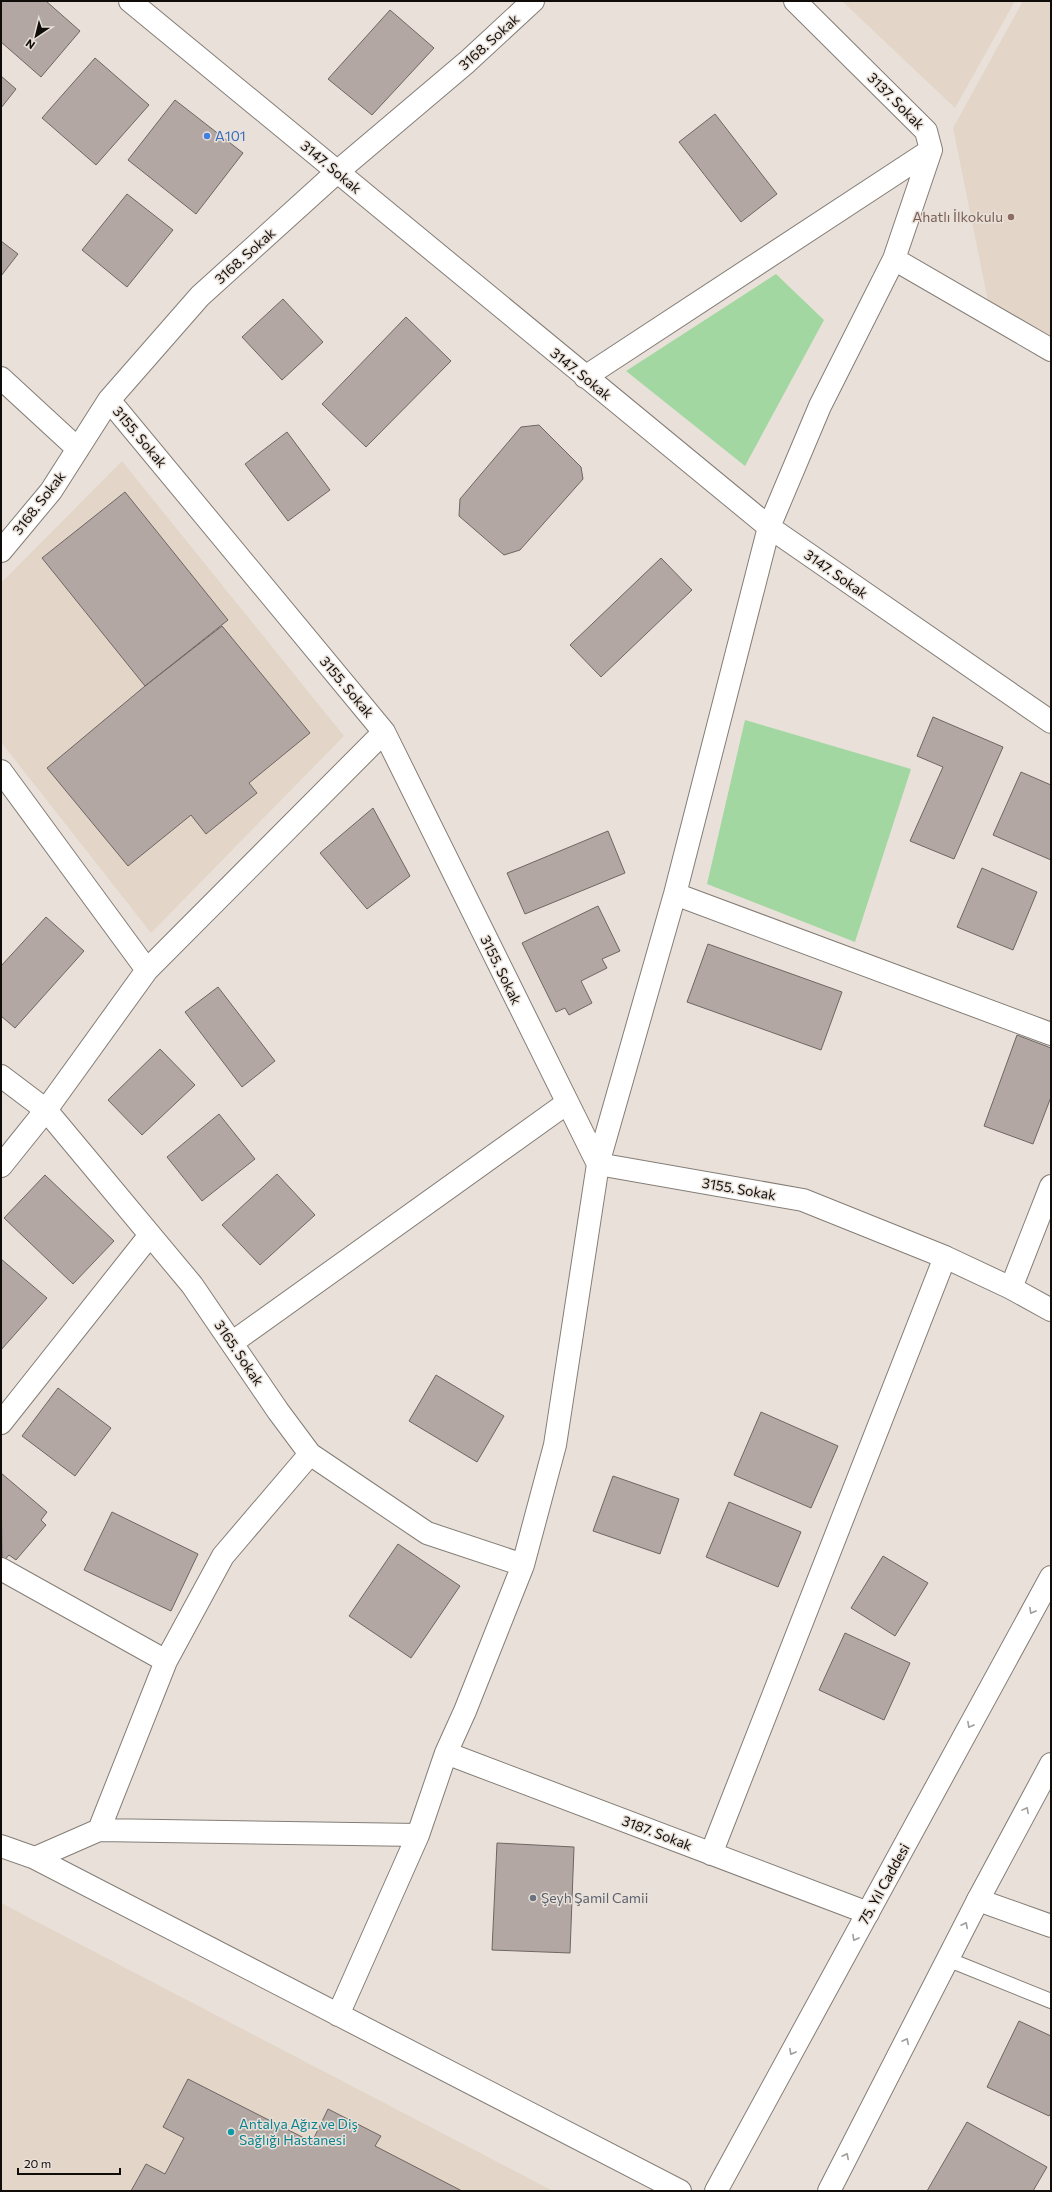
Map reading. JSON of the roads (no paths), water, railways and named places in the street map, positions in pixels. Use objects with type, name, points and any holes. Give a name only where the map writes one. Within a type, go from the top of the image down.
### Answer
[{"type":"street","name":"3147. Sokak","points":[[130,1],[769,527],[1051,721]]},
{"type":"street","name":"3168. Sokak","points":[[1,551],[51,491],[109,400],[200,296],[337,172],[467,62],[533,1]]},
{"type":"street","name":"3137. Sokak","points":[[795,1],[926,131],[931,150]]},
{"type":"street","points":[[338,2015],[418,1835],[446,1753],[465,1711],[523,1565],[555,1445],[598,1164],[675,894],[769,527],[820,406],[894,260],[931,150]]},
{"type":"street","points":[[585,377],[931,150]]},
{"type":"street","points":[[894,260],[1051,350]]},
{"type":"street","points":[[1,378],[78,449]]},
{"type":"street","name":"3155. Sokak","points":[[109,400],[384,732],[598,1164],[803,1200],[945,1258],[1011,1288],[1051,1310]]},
{"type":"street","points":[[1,1166],[46,1110],[147,970],[384,732]]},
{"type":"street","points":[[1,771],[147,970]]},
{"type":"street","points":[[675,894],[1051,1034]]},
{"type":"street","name":"3165. Sokak","points":[[1,1076],[46,1110],[192,1285],[233,1342],[278,1411],[310,1454],[426,1533],[523,1565]]},
{"type":"street","points":[[233,1342],[567,1103]]},
{"type":"street","points":[[1011,1288],[1051,1186]]},
{"type":"street","points":[[1,1423],[150,1236]]},
{"type":"street","points":[[711,1854],[945,1258]]},
{"type":"street","points":[[99,1830],[166,1661],[223,1556],[310,1454]]},
{"type":"street","points":[[1,1569],[166,1661]]},
{"type":"street","name":"75. Yıl Caddesi","points":[[716,2191],[1051,1577]]},
{"type":"street","name":"3187. Sokak","points":[[446,1753],[868,1913]]},
{"type":"street","points":[[829,2191],[947,1959],[1051,1764]]},
{"type":"street","points":[[35,1858],[99,1830],[418,1835]]},
{"type":"street","points":[[1,1846],[35,1858],[680,2191]]},
{"type":"street","points":[[978,1900],[1051,1926]]},
{"type":"lane","points":[[947,1959],[1051,2001]]},
{"type":"place","name":"A101","points":[[207,136]]},
{"type":"place","name":"Ahatlı İlkokulu","points":[[1011,217]]},
{"type":"place","name":"Şeyh Şamil Camii","points":[[533,1898]]},
{"type":"place","name":"Antalya Ağız ve Diş Sağlığı Hastanesi","points":[[231,2132]]}]
